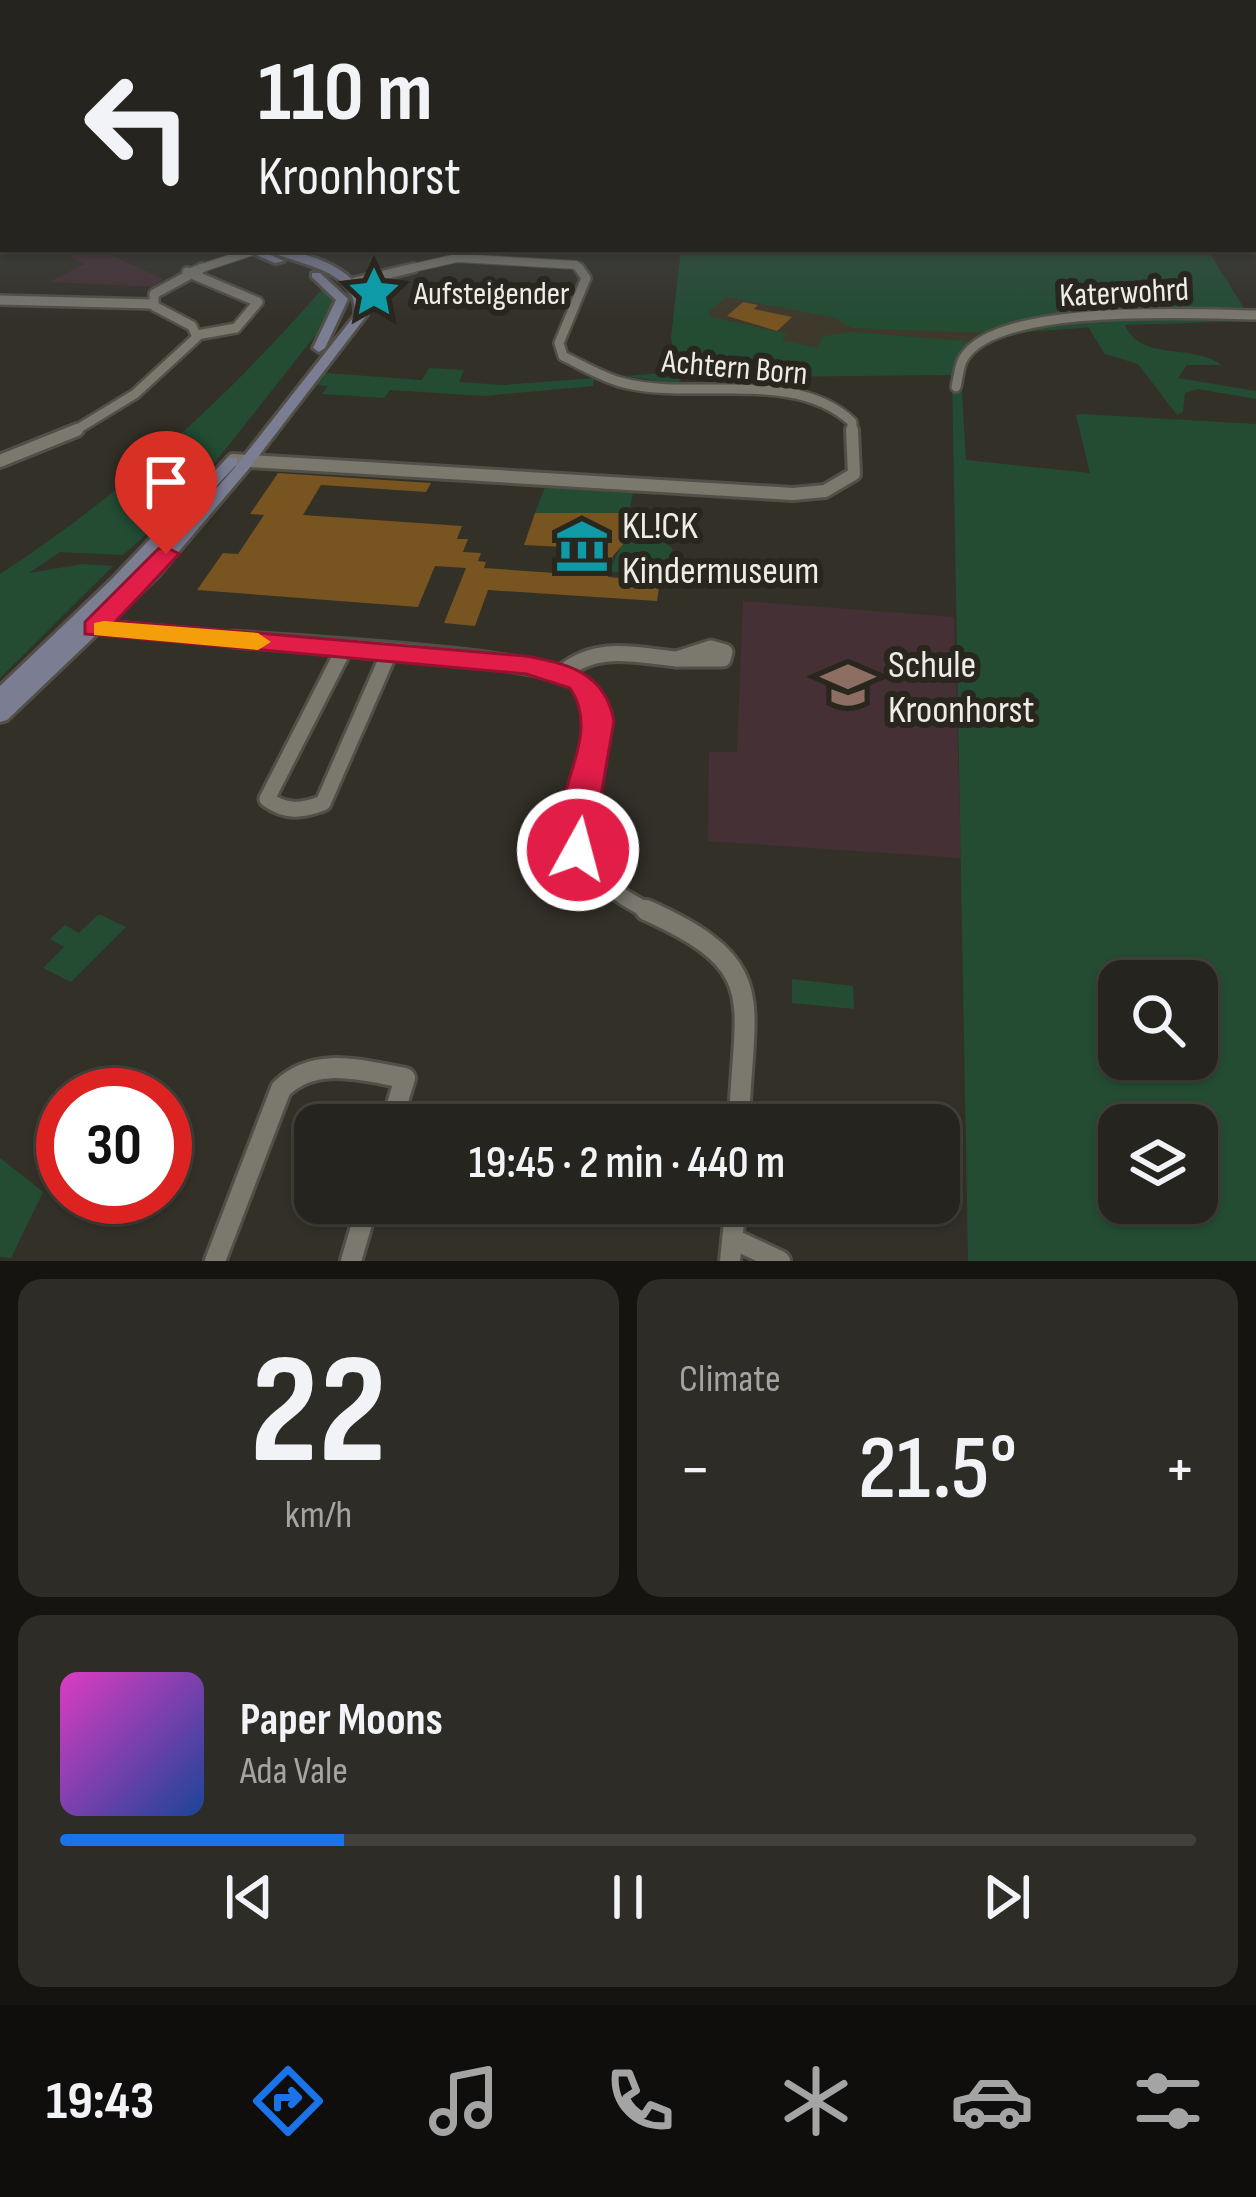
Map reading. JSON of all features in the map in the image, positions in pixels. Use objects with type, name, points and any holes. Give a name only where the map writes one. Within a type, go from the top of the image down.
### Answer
[{"type":"street","points":[[152,304],[157,291],[188,272],[247,252]]},
{"type":"street","points":[[0,715],[85,626],[112,589],[241,459],[258,425],[323,343],[342,298],[331,283],[258,252]]},
{"type":"street","points":[[0,697],[152,572],[359,317],[364,304],[355,282],[278,252]]},
{"type":"street","name":"Achtern Born","points":[[241,459],[794,494],[826,491],[854,474],[852,422],[834,405],[804,396],[624,383],[563,356],[559,343],[586,278],[576,265],[457,258],[355,282]]},
{"type":"street","points":[[0,461],[27,454],[150,383],[196,334],[236,328],[259,305],[188,272]]},
{"type":"street","points":[[0,300],[152,304],[196,334]]},
{"type":"street","name":"Katerwohrd","points":[[956,387],[956,371],[968,354],[992,335],[1024,326],[1088,314],[1256,315]]},
{"type":"street","points":[[337,316],[359,317]]},
{"type":"street","points":[[85,626],[563,672],[590,692],[599,721],[575,835],[588,869],[611,894],[715,941],[737,966],[743,983],[740,1104]]},
{"type":"street","points":[[344,649],[267,800],[278,809],[303,811],[323,803],[389,653]]},
{"type":"street","points":[[563,672],[592,653],[676,659]]},
{"type":"street","points":[[215,1261],[281,1089],[295,1074],[325,1068],[406,1078],[398,1104]]},
{"type":"street","points":[[351,1261],[362,1224]]},
{"type":"street","points":[[733,1250],[780,1261]]},
{"type":"shaded area","points":[[102,252],[164,279],[155,287],[49,282],[84,264],[70,256]]},
{"type":"shaded area","points":[[724,289],[846,315],[852,326],[987,332],[951,366],[884,367],[683,322]]},
{"type":"shaded area","name":"Schule Kroonhorst","points":[[743,601],[954,617],[961,858],[708,841],[709,752],[737,752]]},
{"type":"green space","points":[[681,252],[1209,252],[1246,311],[1256,311],[1256,321],[1125,325],[1143,344],[1196,354],[1222,365],[1187,365],[1178,378],[1256,391],[1256,399],[1198,389],[1185,393],[1183,412],[1177,415],[1138,364],[1105,354],[1088,327],[995,340],[968,360],[961,377],[966,460],[1090,473],[1076,415],[1083,414],[1256,424],[1256,1261],[968,1261],[952,375],[682,378],[678,384],[625,376],[676,372],[671,337]],"holes":[[[726,297],[835,318],[852,328],[986,333],[977,342],[851,332],[823,336],[818,348],[782,340],[787,334],[708,313]]]},
{"type":"green space","points":[[324,287],[334,303],[326,322],[186,499],[123,555],[60,552],[29,573],[83,564],[113,566],[0,678],[0,574],[89,511],[172,442]]},
{"type":"green space","points":[[429,368],[464,370],[459,382],[503,385],[594,378],[593,386],[483,396],[390,390],[384,398],[322,394],[328,386],[317,385],[326,373],[422,380]]},
{"type":"green space","points":[[545,487],[633,493],[629,513],[535,513]]},
{"type":"green space","points":[[626,535],[660,539],[672,548],[675,563],[651,574],[609,572]]},
{"type":"green space","points":[[99,914],[126,927],[71,982],[43,968],[64,947],[50,939],[65,925],[79,933]]},
{"type":"green space","points":[[792,979],[853,986],[854,1009],[792,1003]]},
{"type":"green space","points":[[0,1158],[36,1186],[36,1206],[11,1258],[0,1257]]},
{"type":"building","points":[[743,302],[792,317],[777,331],[727,316]]},
{"type":"building","points":[[278,473],[431,483],[426,492],[321,485],[303,515],[462,526],[457,539],[468,539],[463,552],[481,553],[478,561],[486,562],[484,568],[555,573],[563,547],[524,545],[535,513],[629,513],[625,542],[613,556],[608,577],[660,581],[657,601],[488,590],[475,626],[444,623],[466,568],[435,566],[418,607],[197,590],[223,553],[238,554],[264,515],[250,514]]},
{"type":"slow traffic","points":[[104,629],[258,642]]},
{"type":"place","name":"Aufsteigender","points":[[374,292]]},
{"type":"place","name":"KL!CK Kindermuseum","points":[[582,546]]},
{"type":"place","name":"Schule Kroonhorst","points":[[848,685]]},
{"type":"route","points":[[166,554],[94,628],[526,665],[563,672],[580,682],[596,704],[599,721],[575,835],[578,850]]}]
